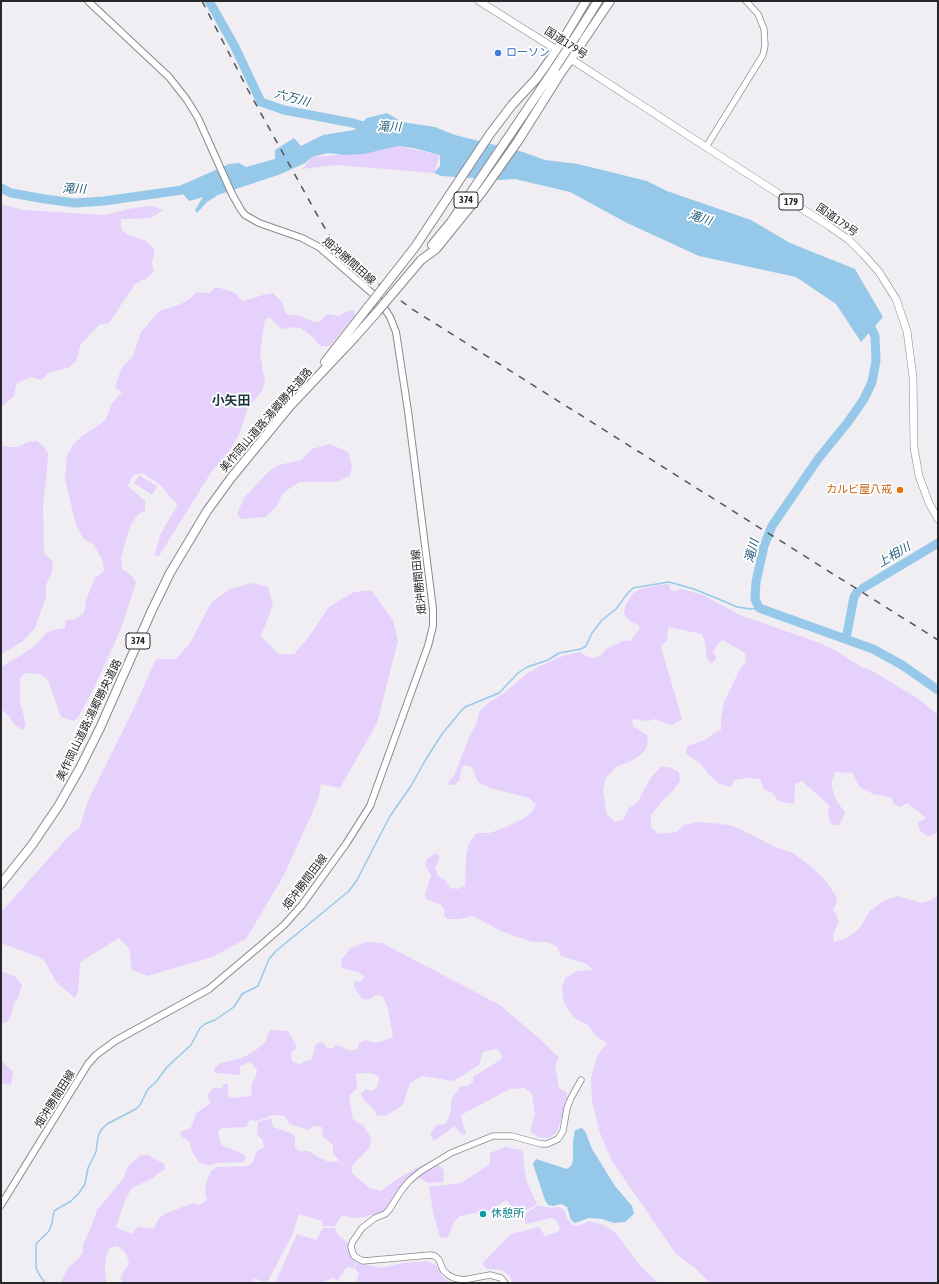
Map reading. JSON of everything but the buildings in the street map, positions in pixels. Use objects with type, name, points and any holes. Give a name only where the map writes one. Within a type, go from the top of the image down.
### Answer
[{"type":"highway","name":"国道179号","points":[[479,1],[558,50],[849,240],[864,255],[879,272],[896,299],[907,332],[913,377],[914,448],[919,476],[929,503],[938,518]]},
{"type":"highway","points":[[290,406],[416,247],[490,134],[512,105],[537,78],[558,50],[586,1]]},
{"type":"highway","name":"美作岡山道路;湯郷勝央道路","points":[[1,884],[32,845],[59,805],[80,768],[100,728],[155,604],[170,573],[189,540],[231,478],[290,406],[377,312],[451,222],[555,68],[598,1]]},
{"type":"highway","points":[[420,260],[436,249],[482,192],[518,141],[562,71],[610,1]]},
{"type":"main road","name":"畑沖勝間田線","points":[[1,1205],[88,1064],[96,1055],[115,1041],[209,989],[284,925],[302,904],[346,844],[370,806],[428,646],[433,626],[433,609],[408,411],[396,332],[390,317],[373,294],[319,246],[302,238],[259,223],[250,218],[241,210],[232,194],[198,118],[187,100],[169,77],[88,1]]},
{"type":"street","points":[[706,148],[763,55],[765,45],[764,29],[758,14],[746,1]]},
{"type":"street","points":[[505,1283],[501,1278],[490,1275],[463,1280],[448,1276],[443,1270],[439,1260],[435,1256],[430,1255],[363,1261],[354,1256],[351,1246],[362,1228],[389,1210],[409,1181],[421,1171],[451,1153],[493,1136],[512,1136],[541,1144],[547,1144],[558,1139],[563,1131],[567,1108],[582,1080]]},
{"type":"shaded area","points":[[398,146],[440,155],[434,173],[337,165],[302,169],[312,157],[349,154]]},
{"type":"shaded area","points":[[1,204],[23,210],[105,215],[129,209],[151,206],[163,210],[151,218],[121,219],[121,230],[128,235],[146,241],[155,250],[152,262],[154,271],[147,278],[135,284],[109,323],[99,325],[81,344],[76,361],[68,368],[50,372],[41,380],[31,377],[16,384],[14,396],[1,407]]},
{"type":"shaded area","points":[[215,288],[236,293],[239,299],[244,301],[273,293],[282,302],[285,312],[289,315],[298,315],[312,321],[319,322],[328,314],[339,316],[345,312],[354,310],[355,315],[330,346],[320,346],[314,338],[301,328],[280,328],[269,317],[265,320],[260,354],[265,382],[262,390],[247,410],[239,435],[228,453],[212,471],[159,556],[155,555],[160,535],[177,506],[176,502],[170,498],[163,487],[143,473],[133,475],[128,486],[145,501],[145,511],[138,514],[130,526],[121,557],[122,569],[132,576],[136,582],[121,629],[92,692],[77,719],[73,721],[61,717],[48,680],[40,674],[26,673],[20,678],[20,702],[26,724],[23,730],[16,726],[8,715],[1,709],[1,667],[37,644],[46,633],[65,628],[66,620],[75,619],[83,614],[86,600],[95,578],[104,571],[102,559],[93,544],[84,539],[76,525],[65,479],[67,455],[72,446],[81,437],[105,421],[112,404],[122,392],[115,388],[121,369],[133,356],[141,332],[159,311],[179,305],[188,300],[197,292],[209,293]]},
{"type":"shaded area","points":[[37,441],[48,453],[43,503],[44,553],[53,562],[52,572],[46,585],[46,597],[35,628],[22,642],[1,654],[1,445],[18,447],[28,442]]},
{"type":"shaded area","points":[[330,444],[348,452],[352,466],[350,476],[336,482],[299,482],[283,493],[276,507],[265,517],[241,519],[237,514],[244,498],[270,470],[279,465],[301,460],[312,449]]},
{"type":"shaded area","points":[[139,475],[157,486],[152,495],[134,483]]},
{"type":"shaded area","points":[[252,583],[268,587],[273,605],[261,636],[278,654],[294,654],[308,638],[329,607],[354,592],[371,590],[393,620],[398,641],[377,723],[340,788],[321,784],[318,800],[284,875],[246,939],[212,957],[147,976],[131,969],[130,950],[119,938],[80,962],[78,992],[75,998],[56,982],[44,960],[1,943],[1,912],[68,837],[80,827],[87,803],[134,708],[156,659],[176,659],[190,643],[211,603],[230,589]]},
{"type":"shaded area","points":[[666,584],[670,585],[670,589],[675,591],[681,589],[703,595],[740,615],[833,649],[920,700],[938,715],[938,833],[928,836],[920,831],[918,823],[926,818],[907,803],[900,807],[894,804],[891,797],[873,794],[860,787],[852,773],[835,772],[831,784],[835,798],[845,813],[839,825],[831,825],[828,813],[830,806],[802,781],[795,784],[794,804],[778,801],[773,793],[764,789],[760,779],[747,778],[735,780],[730,787],[720,784],[709,775],[701,764],[686,754],[687,746],[705,740],[715,732],[721,730],[724,702],[741,667],[746,662],[745,653],[723,640],[718,644],[713,653],[717,658],[711,664],[707,658],[705,642],[702,634],[668,627],[667,640],[661,647],[682,719],[672,725],[654,719],[649,721],[632,719],[633,726],[647,735],[648,744],[644,752],[633,760],[616,767],[605,779],[603,791],[607,815],[615,822],[623,820],[629,808],[637,803],[651,777],[661,767],[669,767],[679,772],[680,781],[651,815],[651,827],[658,834],[676,832],[684,825],[700,822],[730,825],[775,847],[793,853],[814,869],[827,882],[837,898],[833,909],[839,921],[833,934],[834,942],[847,938],[860,928],[869,912],[883,901],[897,896],[922,903],[932,900],[938,895],[938,1283],[710,1283],[696,1269],[676,1254],[612,1161],[600,1133],[592,1101],[591,1079],[597,1056],[607,1043],[597,1037],[588,1025],[573,1017],[564,1003],[562,988],[565,978],[578,971],[593,970],[587,964],[561,956],[557,947],[548,942],[532,942],[501,931],[473,916],[459,919],[447,919],[441,905],[426,899],[425,894],[431,876],[425,864],[427,859],[436,853],[440,857],[435,868],[438,876],[445,880],[450,888],[457,889],[465,886],[466,856],[469,843],[477,833],[489,833],[499,830],[523,819],[532,812],[536,805],[529,798],[490,788],[478,782],[472,768],[466,765],[462,767],[459,781],[454,785],[448,785],[449,781],[454,776],[469,738],[477,723],[479,712],[488,703],[504,693],[525,675],[540,666],[563,656],[580,652],[588,657],[595,658],[601,655],[606,649],[623,641],[630,641],[640,629],[638,625],[629,621],[624,613],[625,606],[633,593],[640,589]]},
{"type":"shaded area","points":[[365,942],[382,943],[500,1005],[540,1039],[559,1058],[555,1065],[559,1088],[567,1093],[567,1101],[557,1132],[549,1138],[539,1138],[530,1131],[535,1115],[532,1094],[524,1088],[510,1089],[461,1115],[466,1133],[462,1135],[455,1126],[434,1141],[430,1134],[437,1124],[443,1125],[447,1122],[451,1109],[451,1100],[461,1086],[467,1086],[473,1082],[473,1077],[503,1058],[498,1049],[483,1052],[479,1065],[453,1081],[422,1076],[410,1083],[403,1105],[387,1115],[377,1116],[374,1110],[363,1099],[361,1094],[366,1089],[372,1091],[378,1086],[379,1076],[369,1073],[356,1074],[357,1088],[349,1096],[353,1120],[363,1125],[371,1138],[370,1147],[352,1166],[352,1173],[333,1154],[333,1145],[323,1137],[322,1127],[314,1126],[308,1130],[290,1124],[284,1116],[272,1115],[257,1121],[250,1120],[246,1127],[222,1128],[218,1131],[221,1145],[246,1156],[244,1162],[216,1163],[208,1166],[199,1162],[192,1152],[190,1142],[181,1136],[180,1132],[190,1129],[196,1113],[211,1103],[207,1096],[213,1088],[222,1088],[224,1084],[228,1084],[228,1096],[232,1098],[251,1096],[252,1083],[256,1076],[257,1070],[250,1062],[240,1066],[240,1075],[215,1073],[214,1068],[221,1063],[242,1058],[256,1050],[265,1042],[270,1030],[288,1031],[297,1047],[291,1053],[292,1061],[299,1064],[312,1059],[316,1044],[323,1042],[326,1047],[332,1049],[337,1045],[351,1051],[358,1049],[359,1043],[365,1040],[376,1043],[393,1037],[388,1008],[382,996],[376,995],[368,1000],[362,999],[354,987],[354,982],[362,981],[364,976],[358,972],[342,968],[341,960],[351,948]]},
{"type":"shaded area","points":[[1,971],[16,977],[22,985],[8,1021],[1,1024]]},
{"type":"shaded area","points":[[1,1060],[13,1072],[11,1085],[2,1083]]},
{"type":"shaded area","points":[[271,1118],[273,1127],[295,1136],[295,1147],[299,1151],[309,1151],[329,1162],[339,1161],[369,1188],[381,1191],[397,1179],[428,1162],[440,1166],[444,1171],[443,1182],[428,1183],[413,1176],[400,1188],[389,1206],[382,1212],[354,1218],[342,1215],[335,1226],[323,1226],[322,1221],[299,1214],[293,1233],[267,1283],[254,1278],[251,1283],[124,1283],[120,1278],[129,1263],[126,1253],[118,1246],[110,1248],[106,1256],[106,1283],[61,1283],[68,1268],[83,1252],[83,1244],[97,1210],[123,1179],[128,1166],[141,1155],[148,1155],[164,1164],[165,1169],[151,1179],[132,1188],[126,1198],[116,1227],[132,1234],[138,1227],[153,1229],[160,1217],[167,1213],[193,1203],[200,1205],[207,1200],[205,1192],[207,1180],[211,1171],[217,1167],[248,1166],[253,1162],[256,1152],[264,1147],[262,1139],[257,1135],[258,1122]]},
{"type":"shaded area","points":[[505,1147],[523,1152],[527,1183],[537,1204],[522,1213],[515,1214],[507,1200],[490,1210],[460,1216],[454,1222],[447,1238],[440,1237],[434,1217],[429,1187],[461,1183],[490,1164],[490,1153]]},
{"type":"shaded area","points":[[538,1205],[551,1208],[559,1207],[565,1211],[567,1218],[573,1226],[581,1225],[589,1221],[604,1225],[616,1233],[641,1267],[659,1283],[513,1283],[510,1276],[502,1270],[487,1269],[482,1264],[511,1234],[539,1227],[545,1236],[557,1232],[560,1229],[556,1220],[551,1218],[526,1224],[523,1215]]},
{"type":"shaded area","points":[[323,1228],[335,1228],[338,1235],[349,1244],[350,1253],[357,1262],[353,1268],[347,1267],[337,1281],[334,1278],[322,1282],[275,1283],[297,1234],[316,1240]]},
{"type":"shaded area","points":[[426,1261],[436,1265],[443,1278],[453,1283],[356,1283],[359,1273],[354,1268],[358,1262],[380,1268],[404,1263]]},
{"type":"water","points":[[387,113],[402,122],[435,127],[455,135],[523,152],[545,160],[578,164],[647,181],[667,191],[751,220],[790,243],[855,269],[883,317],[861,342],[836,304],[796,277],[699,256],[627,223],[570,192],[515,179],[500,180],[441,176],[434,173],[440,166],[440,155],[413,148],[398,146],[364,154],[344,155],[328,153],[312,157],[305,163],[281,174],[218,195],[207,202],[197,213],[195,210],[203,197],[189,201],[177,187],[229,164],[239,163],[246,167],[275,159],[275,150],[294,138],[301,146],[323,135],[354,130],[367,118]]},
{"type":"water","points":[[582,1128],[586,1133],[592,1149],[615,1186],[632,1206],[634,1214],[625,1222],[614,1223],[602,1219],[589,1218],[575,1223],[571,1220],[567,1207],[561,1204],[553,1206],[548,1205],[545,1200],[533,1164],[536,1159],[567,1169],[571,1166],[573,1160],[573,1141],[575,1130]]},
{"type":"waterway","name":"六万川","points":[[209,1],[234,45],[261,102],[284,110],[353,123],[370,128]]},
{"type":"waterway","name":"滝川","points":[[1,188],[11,193],[75,203],[104,201],[192,188]]},
{"type":"waterway","name":"滝川","points":[[867,319],[875,336],[876,361],[872,382],[864,399],[848,422],[818,459],[772,526],[764,546],[756,582],[755,599],[759,608],[873,649],[902,665],[938,690]]},
{"type":"waterway","name":"上相川","points":[[863,588],[938,543]]},
{"type":"waterway","points":[[45,1283],[36,1268],[36,1244],[49,1231],[54,1211],[71,1201],[85,1184],[88,1168],[96,1152],[98,1137],[101,1130],[107,1124],[136,1109],[140,1105],[148,1089],[156,1082],[167,1067],[191,1045],[200,1028],[234,1007],[242,994],[258,986],[269,959],[276,951],[349,891],[357,880],[390,816],[411,786],[442,734],[465,707],[499,693],[518,673],[527,667],[548,660],[559,653],[581,649],[586,646],[592,633],[602,620],[616,609],[633,588],[669,582],[694,589],[737,607],[751,609],[759,608]]},
{"type":"waterway","name":"上相川","points":[[846,639],[854,597],[857,592]]},
{"type":"railway","points":[[202,1],[248,90],[331,238],[352,260],[381,286],[412,309],[938,640]]},
{"type":"place","name":"ローソン","points":[[498,53]]},
{"type":"place","name":"カルビ屋八戒","points":[[900,490]]},
{"type":"place","name":"休憩所","points":[[483,1214]]},
{"type":"district","name":"小矢田","points":[[231,401]]}]
